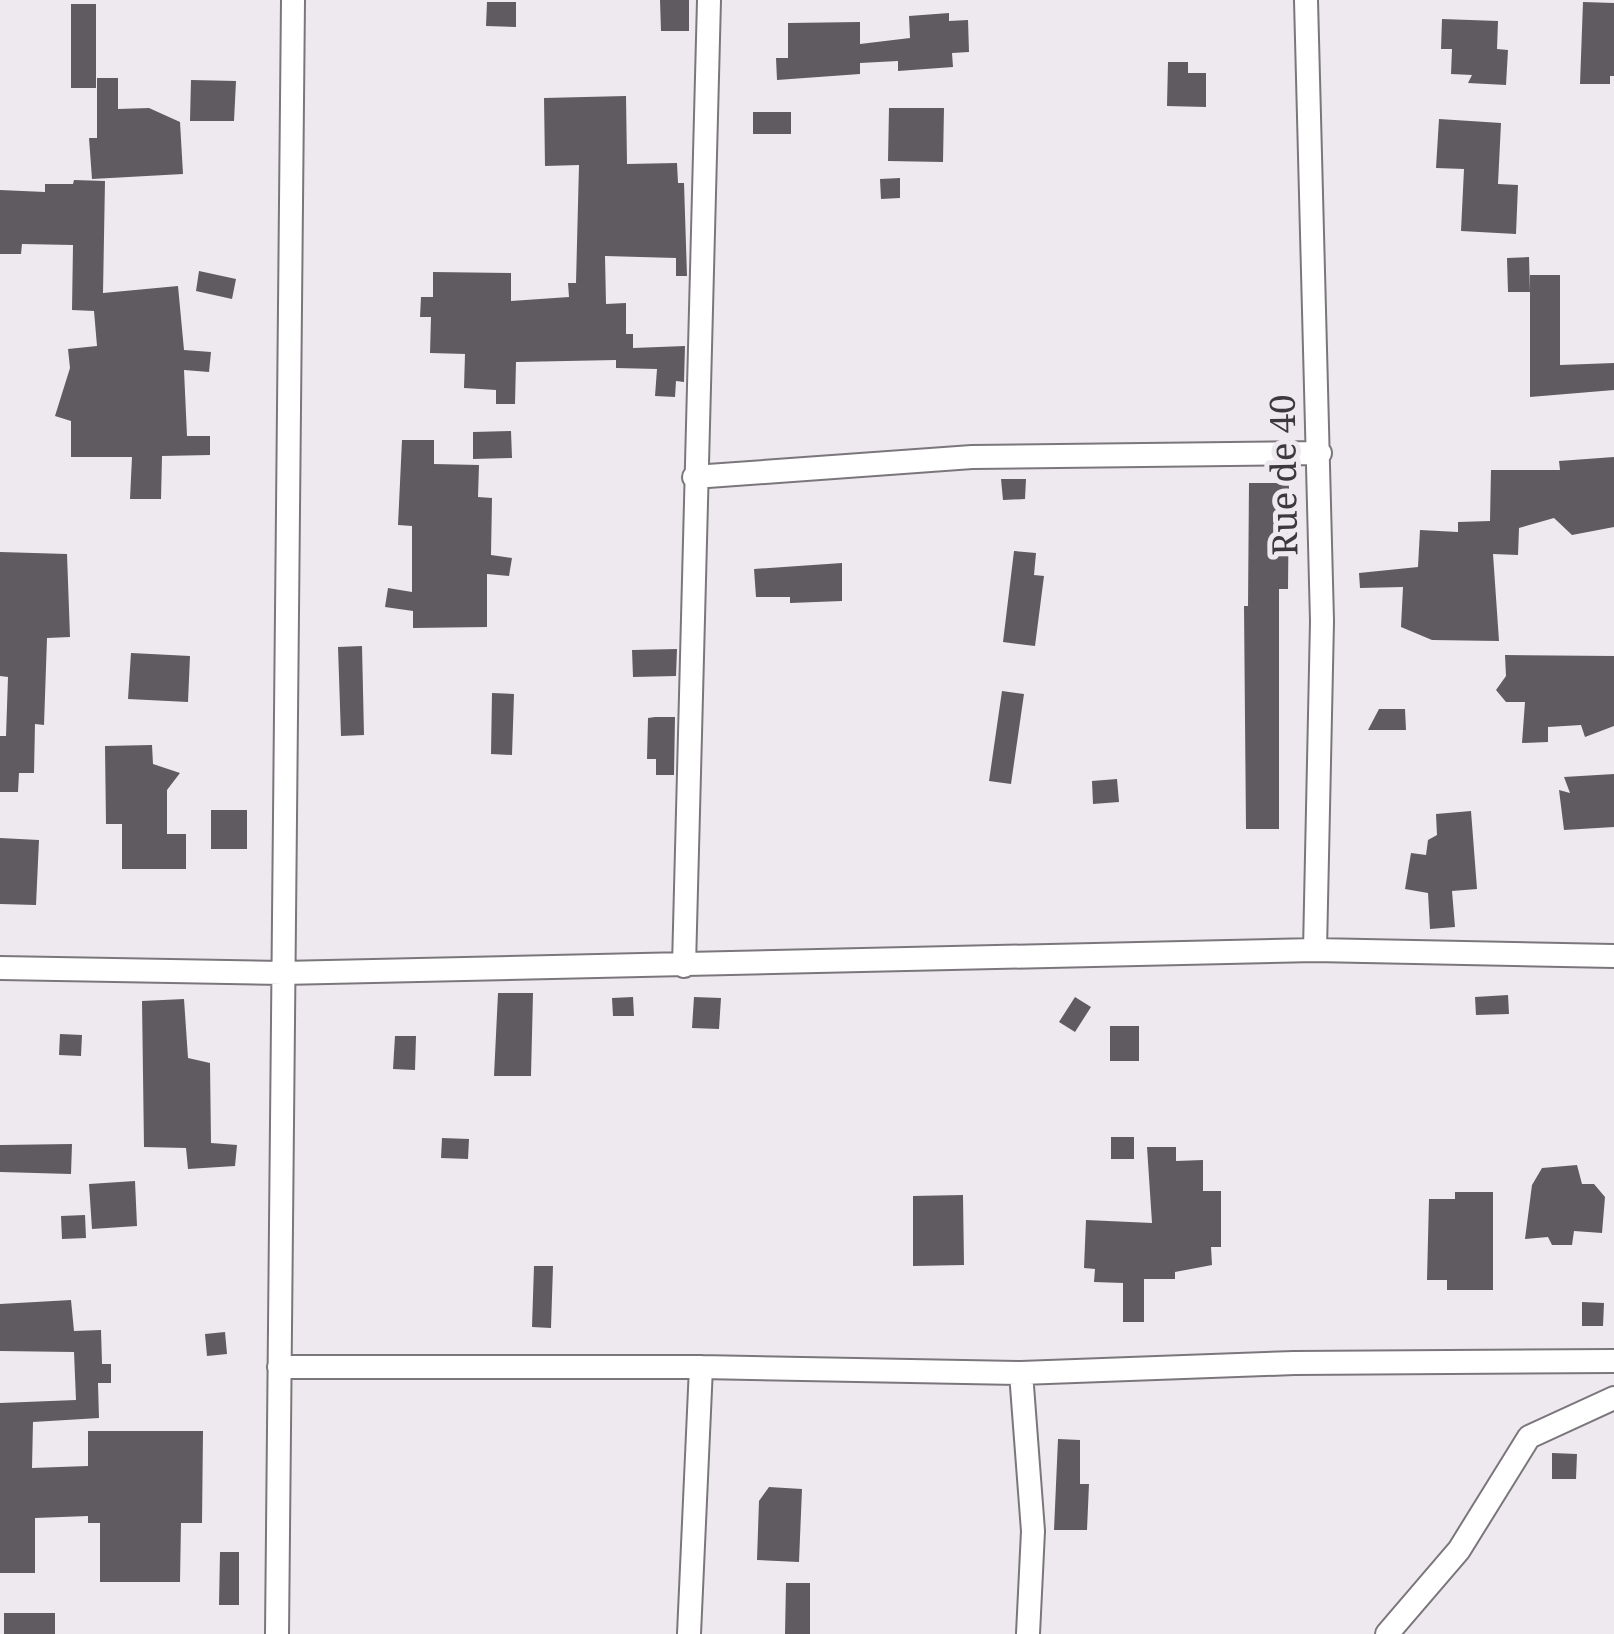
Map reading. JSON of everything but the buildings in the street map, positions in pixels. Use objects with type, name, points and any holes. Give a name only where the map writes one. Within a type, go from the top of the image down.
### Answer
[{"type":"street","points":[[278,1634],[294,0]]},
{"type":"street","points":[[684,966],[709,0]]},
{"type":"street","name":"Rue de 40","points":[[1306,0],[1322,620],[1315,950]]},
{"type":"street","points":[[694,477],[972,457],[1320,452]]},
{"type":"street","points":[[0,968],[282,974],[1087,952],[1315,950],[1614,956]]},
{"type":"street","points":[[279,1367],[701,1366],[1020,1373],[1294,1363],[1614,1361]]},
{"type":"street","points":[[688,1634],[701,1366]]},
{"type":"street","points":[[1020,1373],[1032,1531],[1028,1634]]},
{"type":"street","points":[[1387,1634],[1459,1550],[1529,1437],[1614,1398]]}]
